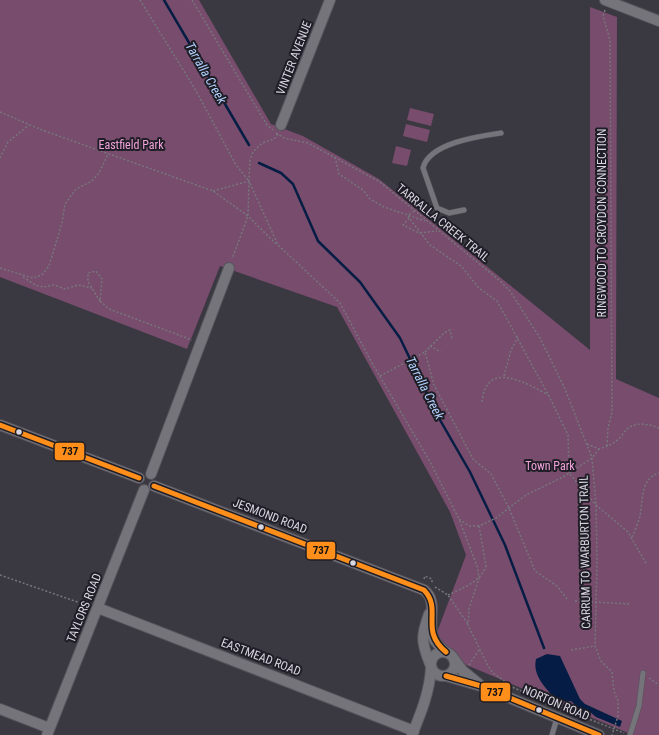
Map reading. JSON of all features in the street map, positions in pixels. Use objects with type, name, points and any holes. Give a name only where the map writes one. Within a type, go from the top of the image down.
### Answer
[{"type":"street","name":"VINTER AVENUE","points":[[280,130],[330,0]]},
{"type":"street","points":[[606,1],[659,21]]},
{"type":"street","points":[[151,474],[229,268]]},
{"type":"street","points":[[0,425],[139,478]]},
{"type":"street","points":[[139,478],[146,474],[151,474]]},
{"type":"street","points":[[139,478],[139,485],[144,490],[149,490],[154,486],[154,478],[151,474]]},
{"type":"street","name":"JESMOND ROAD","points":[[154,486],[421,589]]},
{"type":"street","name":"TAYLORS ROAD","points":[[48,732],[144,490]]},
{"type":"street","points":[[421,589],[428,593],[430,597],[431,632],[434,640],[450,655],[453,671],[445,676],[434,687],[422,709]]},
{"type":"street","name":"EASTMEAD ROAD","points":[[98,608],[413,733]]},
{"type":"street","points":[[431,609],[423,632],[422,641],[434,673],[445,676]]},
{"type":"street","points":[[413,733],[422,709],[428,686],[430,665],[436,654],[450,655]]},
{"type":"street","name":"NORTON ROAD","points":[[450,655],[464,671],[481,686]]},
{"type":"street","name":"NORTON ROAD","points":[[445,676],[481,686],[599,735]]},
{"type":"street","points":[[0,709],[48,732]]},
{"type":"lane","points":[[464,210],[449,213],[437,208],[423,168],[424,163],[435,152],[450,145],[479,136],[501,133]]},
{"type":"lane","points":[[630,735],[639,706],[643,673]]},
{"type":"lane","points":[[552,735],[557,718]]},
{"type":"path","points":[[140,0],[195,89],[236,165],[249,181],[278,245]]},
{"type":"path","points":[[192,0],[267,125],[280,130],[274,139],[262,143],[253,152],[250,160],[248,216],[229,268]]},
{"type":"path","name":"RINGWOOD TO CROYDON CONNECTION","points":[[606,1],[603,16],[610,40],[612,412],[608,428],[607,446]]},
{"type":"path","points":[[0,112],[29,125],[213,191],[248,216],[340,303],[380,376],[429,460],[459,520],[478,566],[479,578],[469,609],[468,625]]},
{"type":"path","points":[[0,158],[8,142],[29,125]]},
{"type":"path","name":"TARRALLA CREEK TRAIL","points":[[280,130],[308,142],[380,182],[499,280],[510,291],[540,338],[565,389],[592,458]]},
{"type":"path","points":[[0,268],[21,276],[33,278],[42,275],[49,266],[62,223],[65,204],[76,189],[92,182],[99,173],[108,154]]},
{"type":"path","points":[[335,157],[339,174],[363,190],[370,200],[384,207],[426,221]]},
{"type":"path","points":[[213,191],[249,181]]},
{"type":"path","points":[[414,211],[403,225],[419,233],[438,231]]},
{"type":"path","points":[[409,216],[419,233],[430,245],[461,266],[479,288],[497,301],[518,337],[568,435],[569,473],[596,505],[612,517],[632,537],[647,565]]},
{"type":"path","points":[[100,301],[102,279],[96,271],[88,273],[88,282],[100,301],[109,309],[183,338],[200,342]]},
{"type":"path","points":[[21,276],[35,285],[43,287],[54,285],[65,289],[78,285],[92,288]]},
{"type":"path","points":[[380,376],[425,352],[444,333],[450,330],[452,339]]},
{"type":"path","points":[[504,376],[511,350],[518,337]]},
{"type":"path","points":[[430,346],[441,352]]},
{"type":"path","points":[[425,352],[434,385],[473,459],[491,474],[509,508],[535,571],[557,586],[567,599]]},
{"type":"path","points":[[482,402],[483,392],[487,385],[492,380],[504,376],[530,385],[549,396]]},
{"type":"path","points":[[459,520],[469,526],[479,526],[496,518],[526,495],[563,477],[592,458],[599,449],[618,441],[628,428],[641,424],[659,428]]},
{"type":"path","points":[[587,444],[599,449]]},
{"type":"path","name":"CARRUM TO WARBURTON TRAIL","points":[[592,458],[596,505],[597,602],[595,646]]},
{"type":"path","points":[[632,537],[640,517],[643,491],[646,482],[652,475],[659,473]]},
{"type":"path","points":[[448,595],[479,578],[484,572],[486,566],[479,526]]},
{"type":"path","points":[[0,575],[98,608]]},
{"type":"path","points":[[421,589],[425,576],[432,579],[433,585],[448,595],[468,625],[488,666],[498,677],[514,688],[630,735]]},
{"type":"path","points":[[575,601],[630,604]]},
{"type":"path","points":[[571,650],[595,646],[601,661],[612,672],[612,683],[619,710],[612,735]]},
{"type":"path","points":[[643,673],[659,685]]},
{"type":"green space","points":[[0,0],[199,0],[271,124],[303,136],[379,179],[590,350],[590,7],[617,17],[616,379],[659,398],[659,735],[633,735],[464,664],[458,656],[436,635],[466,555],[450,512],[337,307],[220,266],[187,349],[0,277]]},
{"type":"green space","points":[[410,108],[434,114],[431,126],[407,120]]},
{"type":"green space","points":[[406,124],[430,130],[427,142],[403,136]]},
{"type":"green space","points":[[396,146],[411,150],[407,166],[392,163]]},
{"type":"water","points":[[547,654],[560,656],[580,699],[585,704],[622,721],[620,727],[596,717],[590,712],[579,709],[571,701],[558,701],[554,697],[538,677],[535,665],[536,659]]},
{"type":"waterway","name":"Tarralla Creek","points":[[164,0],[249,145]]},
{"type":"waterway","name":"Tarralla Creek","points":[[259,163],[281,173],[293,184],[318,241],[360,282],[400,338],[436,413],[470,472],[505,545],[544,648]]},
{"type":"transit line","name":"737","points":[[0,425],[139,478]]},
{"type":"transit line","name":"737","points":[[154,486],[424,590],[432,605],[432,628],[434,636],[438,644],[446,652]]},
{"type":"transit line","name":"737","points":[[446,676],[481,686],[599,735]]},
{"type":"park label","name":"Eastfield Park","points":[[131,145]]},
{"type":"park label","name":"Town Park","points":[[550,466]]}]
